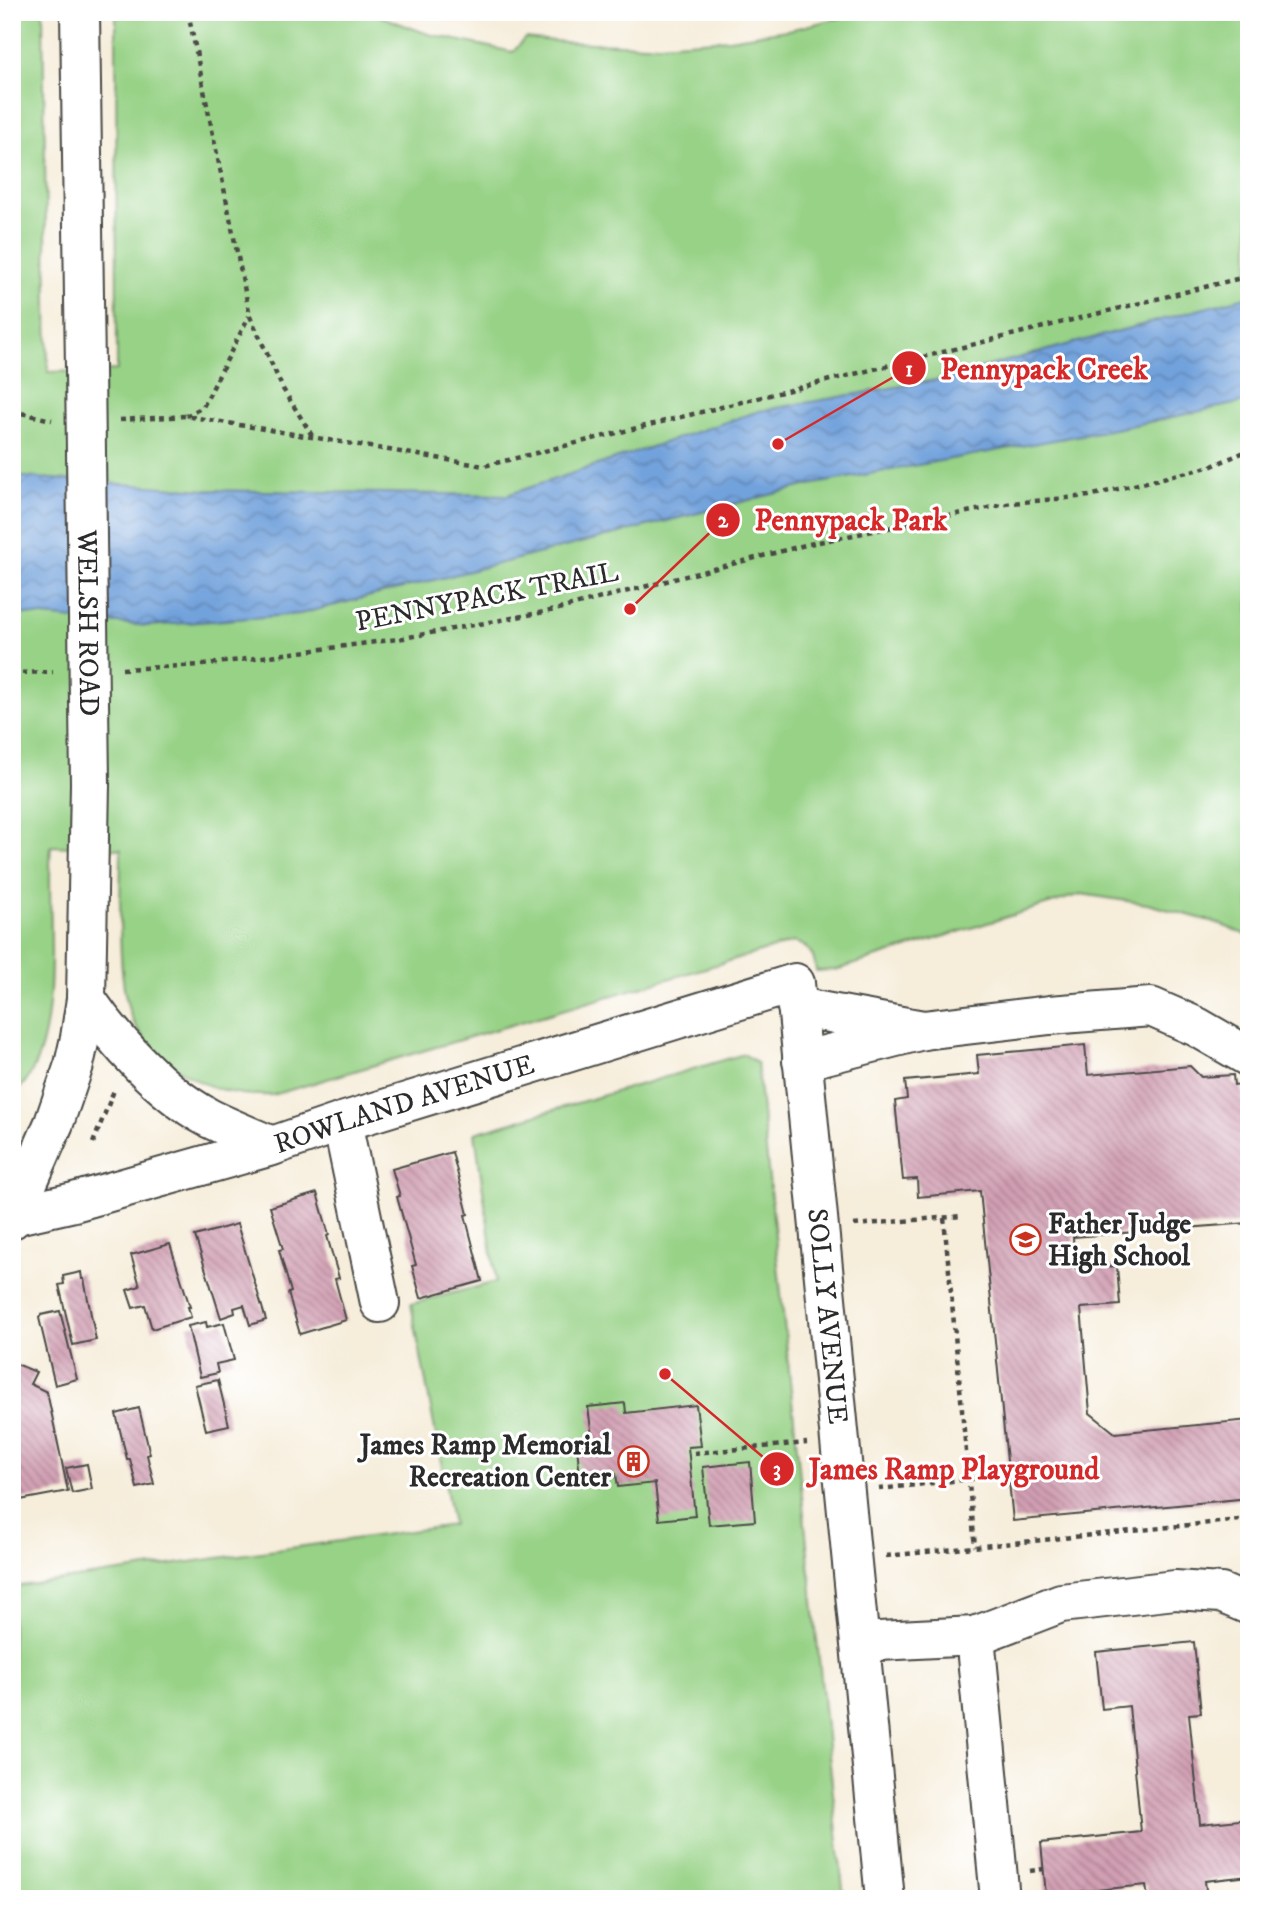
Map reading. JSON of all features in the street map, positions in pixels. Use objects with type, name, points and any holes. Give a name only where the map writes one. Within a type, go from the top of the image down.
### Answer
[{"type":"street","name":"WELSH ROAD","points":[[13,1216],[64,1095],[76,1056],[86,999],[90,784],[80,12]]},
{"type":"street","points":[[796,995],[923,1030]]},
{"type":"street","name":"SOLLY AVENUE","points":[[796,995],[885,1899]]},
{"type":"street","name":"ROWLAND AVENUE","points":[[13,1216],[74,1202],[272,1146],[342,1122],[796,995]]},
{"type":"street","points":[[86,999],[115,1038],[158,1081],[205,1116],[272,1146]]},
{"type":"street","points":[[802,1061],[923,1030],[1050,1015],[1151,1007],[1197,1027],[1249,1057]]},
{"type":"street","points":[[342,1122],[380,1303]]},
{"type":"street","points":[[860,1643],[975,1636],[1061,1604],[1162,1591],[1221,1593],[1249,1605]]},
{"type":"street","points":[[975,1636],[1000,1899]]},
{"type":"path","points":[[188,12],[250,316],[283,389],[313,437]]},
{"type":"path","points":[[106,421],[186,416],[484,466],[1249,275]]},
{"type":"path","points":[[186,416],[203,407],[250,316]]},
{"type":"path","points":[[12,411],[53,420]]},
{"type":"path","name":"PENNYPACK TRAIL","points":[[120,669],[202,665],[398,639],[555,610],[848,536],[1012,503],[1089,496],[1212,466],[1249,450]]},
{"type":"path","points":[[12,673],[66,671]]},
{"type":"path","points":[[12,891],[15,916],[12,964]]},
{"type":"path","points":[[93,1143],[117,1083]]},
{"type":"path","points":[[853,1225],[963,1216]]},
{"type":"path","points":[[944,1217],[975,1547]]},
{"type":"path","points":[[694,1453],[839,1440]]},
{"type":"path","points":[[878,1489],[998,1476]]},
{"type":"path","points":[[885,1556],[1249,1519]]},
{"type":"green space","points":[[12,12],[43,12],[48,372],[117,370],[116,12],[369,12],[428,34],[513,52],[525,38],[646,45],[729,39],[793,29],[864,12],[1249,12],[1249,936],[1214,922],[1147,904],[1081,894],[836,970],[816,971],[811,952],[794,942],[273,1095],[247,1095],[211,1086],[188,1075],[152,1047],[133,1021],[127,1004],[121,962],[121,849],[51,846],[51,979],[48,1015],[41,1048],[30,1075],[12,1095]]},
{"type":"green space","points":[[744,1054],[757,1063],[844,1899],[12,1899],[12,1587],[453,1525],[411,1304],[496,1282],[475,1133]]},
{"type":"water","points":[[466,12],[518,12],[515,18],[484,19]]},
{"type":"water","points":[[1249,296],[1249,401],[1125,427],[809,485],[300,614],[148,626],[12,613],[12,476],[206,490],[507,495],[759,411],[936,380]]},
{"type":"building","points":[[1085,1045],[1088,1075],[1190,1066],[1201,1077],[1233,1075],[1234,1085],[1242,1084],[1249,1157],[1249,1223],[1073,1237],[1075,1269],[1117,1266],[1120,1305],[1081,1308],[1090,1413],[1115,1433],[1249,1420],[1249,1498],[1013,1521],[980,1191],[918,1197],[917,1179],[903,1180],[895,1101],[907,1099],[905,1081],[979,1074],[977,1055]]},
{"type":"building","points":[[452,1152],[482,1281],[421,1298],[412,1266],[416,1265],[392,1169]]},
{"type":"building","points":[[317,1193],[339,1278],[335,1279],[346,1320],[300,1334],[279,1250],[283,1249],[270,1207]]},
{"type":"building","points":[[237,1224],[266,1320],[250,1325],[244,1305],[234,1308],[235,1313],[221,1318],[195,1236]]},
{"type":"building","points":[[170,1244],[191,1317],[152,1329],[145,1305],[133,1308],[127,1290],[140,1286],[131,1255]]},
{"type":"building","points":[[81,1272],[96,1340],[73,1345],[59,1285],[64,1284],[63,1276]]},
{"type":"building","points":[[60,1311],[77,1379],[55,1385],[39,1318],[41,1315]]},
{"type":"building","points":[[206,1322],[207,1327],[224,1323],[234,1360],[216,1364],[218,1373],[200,1377],[188,1326]]},
{"type":"building","points":[[14,1363],[36,1372],[30,1384],[47,1392],[68,1491],[20,1500],[12,1462]]},
{"type":"building","points":[[218,1380],[229,1425],[206,1430],[195,1385]]},
{"type":"building","name":"James Ramp Memorial Recreation Center","points":[[625,1403],[626,1413],[696,1405],[701,1446],[688,1447],[695,1516],[659,1520],[655,1483],[618,1487],[616,1474],[580,1478],[577,1446],[593,1444],[588,1407]]},
{"type":"building","points":[[139,1408],[154,1484],[137,1488],[116,1414]]},
{"type":"building","points":[[750,1462],[755,1521],[709,1525],[703,1467]]},
{"type":"building","points":[[87,1464],[92,1489],[72,1493],[66,1468]]},
{"type":"building","points":[[1194,1642],[1201,1713],[1189,1714],[1200,1824],[1249,1819],[1249,1876],[1205,1881],[1207,1899],[1148,1899],[1146,1885],[1046,1895],[1041,1843],[1141,1832],[1129,1706],[1102,1709],[1096,1652]]},
{"type":"place","name":"Pennypack Creek","points":[[778,444]]},
{"type":"place","name":"Pennypack Park","points":[[630,609]]},
{"type":"place","name":"Father Judge High School","points":[[1025,1240]]},
{"type":"place","name":"James Ramp Playground","points":[[665,1374]]},
{"type":"place","name":"James Ramp Memorial Recreation Center","points":[[634,1461]]}]
